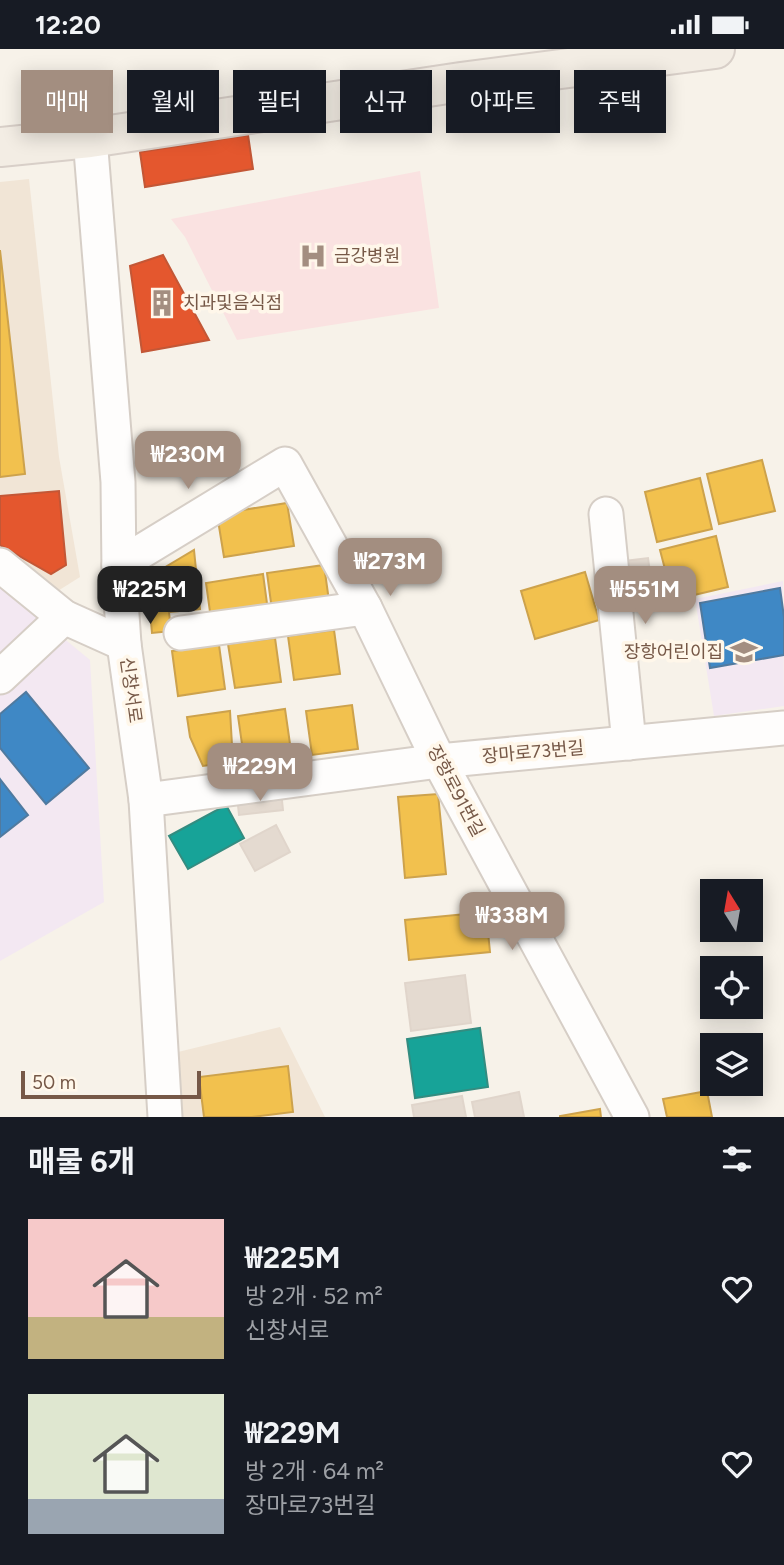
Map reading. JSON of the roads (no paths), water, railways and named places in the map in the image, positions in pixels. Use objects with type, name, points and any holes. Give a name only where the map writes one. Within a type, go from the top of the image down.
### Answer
[{"type":"main road","points":[[0,148],[90,138],[461,82],[715,49]]},
{"type":"street","name":"신창서로","points":[[90,138],[118,482],[124,645],[146,800],[165,1117]]},
{"type":"street","name":"장항로91번길","points":[[119,565],[285,464],[365,608],[439,761],[632,1117]]},
{"type":"street","points":[[606,514],[629,743]]},
{"type":"street","points":[[0,565],[64,617],[124,645]]},
{"type":"street","points":[[181,633],[365,608]]},
{"type":"street","points":[[0,677],[64,617]]},
{"type":"street","name":"장마로73번길","points":[[146,800],[439,761],[784,728]]},
{"type":"place","name":"금강병원","points":[[313,256]]},
{"type":"place","name":"치과및음식점","points":[[162,303]]},
{"type":"place","name":"장항어린이집","points":[[744,652]]}]
